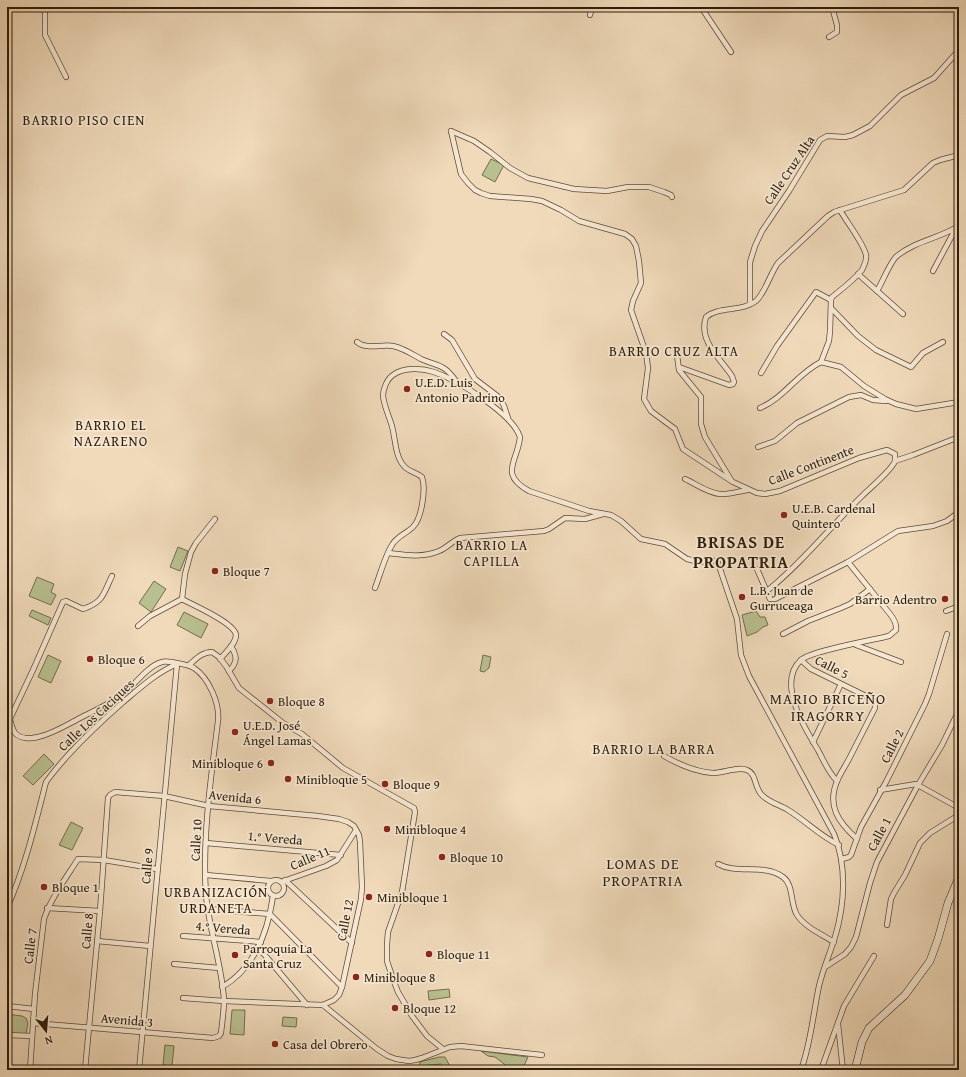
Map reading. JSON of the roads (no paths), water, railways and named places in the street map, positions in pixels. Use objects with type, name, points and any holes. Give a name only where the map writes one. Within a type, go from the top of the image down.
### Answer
[{"type":"main road","points":[[855,1070],[862,1042],[869,1028],[905,995],[930,961],[948,903],[959,877]]},
{"type":"street","points":[[44,7],[46,14],[45,35],[66,77]]},
{"type":"street","points":[[590,15],[592,7]]},
{"type":"street","points":[[701,7],[730,52]]},
{"type":"street","points":[[829,37],[837,32],[837,25],[832,7]]},
{"type":"street","name":"Calle Cruz Alta","points":[[750,304],[750,262],[755,246],[762,231],[789,191],[820,140],[827,136],[853,135],[870,126],[901,95],[934,78],[959,50]]},
{"type":"street","name":"Calle Continente","points":[[672,197],[664,192],[648,187],[628,187],[607,191],[574,189],[528,178],[510,168],[474,141],[451,131],[461,174],[468,183],[481,194],[542,201],[579,221],[624,234],[632,239],[636,246],[642,283],[633,301],[631,310],[646,354],[648,368],[644,399],[651,411],[675,429],[683,449],[732,482],[757,493],[772,494],[859,458],[883,451],[891,451],[895,454],[896,461]]},
{"type":"street","points":[[679,367],[729,385],[733,384],[734,382],[732,376],[708,343],[704,331],[704,321],[706,317],[709,314],[750,304],[757,300],[773,270],[786,254],[799,245],[828,216],[840,210],[904,190],[908,188],[916,178],[933,163],[959,155]]},
{"type":"street","points":[[821,362],[829,341],[832,297],[858,274],[865,264],[866,255],[862,245],[840,210]]},
{"type":"street","points":[[877,291],[896,256],[916,244],[951,231],[958,226]]},
{"type":"street","points":[[933,271],[946,245],[958,226]]},
{"type":"street","points":[[858,274],[903,314]]},
{"type":"street","points":[[761,373],[777,346],[816,292],[831,300]]},
{"type":"street","points":[[831,308],[858,336],[876,350],[911,367],[923,353],[943,342]]},
{"type":"street","points":[[444,334],[452,340],[475,379],[500,398],[508,419]]},
{"type":"street","points":[[357,342],[363,345],[399,347],[421,359],[440,365],[459,384]]},
{"type":"street","points":[[677,355],[679,367],[683,376],[701,397],[701,424],[703,429],[714,452],[732,482]]},
{"type":"street","points":[[760,408],[774,400],[812,366],[821,362],[842,367],[864,386],[888,401],[896,404],[916,408],[959,402]]},
{"type":"street","points":[[375,588],[395,542],[416,524],[420,509],[424,484],[422,477],[401,463],[393,428],[383,398],[389,378],[394,374],[412,369],[433,372],[449,378],[484,400],[508,419],[518,431],[520,437],[512,469],[519,484],[529,491],[589,511],[617,518],[641,540],[665,544],[687,559],[700,562],[712,560],[718,563],[737,619],[741,655],[749,676],[834,834],[839,845],[842,859],[843,894],[839,921],[834,942],[816,998],[809,1045],[801,1070]]},
{"type":"street","points":[[758,447],[775,441],[797,423],[849,396],[861,395],[873,400],[888,401]]},
{"type":"street","points":[[766,591],[785,575],[890,469],[896,461],[913,456],[959,437]]},
{"type":"street","points":[[685,479],[718,494],[748,490]]},
{"type":"street","points":[[757,569],[770,598],[775,599],[848,562],[898,531],[933,526],[947,521],[959,512]]},
{"type":"street","points":[[389,553],[414,556],[431,554],[439,551],[460,538],[544,531],[565,518],[585,519],[605,514]]},
{"type":"street","points":[[182,599],[185,574],[191,552],[196,543],[215,519]]},
{"type":"street","points":[[848,562],[894,620],[896,630],[889,636],[813,654],[801,660],[792,675],[793,694],[799,716],[829,772],[837,781],[833,798],[835,812],[841,823],[856,839]]},
{"type":"street","points":[[7,725],[63,602],[66,601],[83,608],[94,605],[100,601],[112,576]]},
{"type":"street","points":[[783,634],[808,621],[850,604],[870,589]]},
{"type":"street","points":[[138,626],[150,616],[182,599]]},
{"type":"street","points":[[182,599],[224,622],[234,630],[236,635],[235,641],[220,659]]},
{"type":"street","points":[[946,611],[959,606]]},
{"type":"street","name":"Calle 2","points":[[842,859],[851,855],[861,827],[918,720],[929,694],[946,634]]},
{"type":"street","points":[[855,644],[901,662]]},
{"type":"street","points":[[229,671],[235,664],[236,659],[235,652],[231,646]]},
{"type":"street","points":[[7,707],[13,730],[18,736],[31,738],[39,737],[63,727],[114,700],[126,692],[148,670],[161,662],[166,661],[189,665],[197,657],[208,652],[212,652],[220,659],[239,688],[283,723],[302,734],[343,768],[414,808],[416,812],[402,892],[388,932],[387,960],[392,980],[412,1016],[427,1036],[443,1049]]},
{"type":"street","name":"Calle 5","points":[[801,660],[811,669],[872,699],[875,703],[875,708],[837,781]]},
{"type":"street","name":"Calle 9","points":[[139,1070],[177,664]]},
{"type":"street","name":"Calle Los Caciques","points":[[7,908],[28,852],[48,778],[85,736],[145,684],[165,669],[177,664]]},
{"type":"street","name":"Calle 10","points":[[189,665],[199,672],[209,686],[219,715],[206,843],[208,908],[224,1001],[219,1036]]},
{"type":"street","points":[[813,742],[841,684]]},
{"type":"street","name":"Calle 1","points":[[825,967],[845,954],[856,937],[877,862],[918,785],[942,745],[959,710]]},
{"type":"street","points":[[664,756],[684,765],[706,772],[725,772],[740,768],[751,772],[758,790],[763,796],[790,811],[822,836],[839,845]]},
{"type":"street","points":[[880,790],[901,786],[918,785],[959,808]]},
{"type":"street","name":"Avenida 6","points":[[110,795],[115,792],[164,796],[209,806],[340,819],[348,822],[356,830]]},
{"type":"street","name":"Calle 8","points":[[85,1070],[100,911],[108,798],[110,795]]},
{"type":"street","points":[[887,926],[891,900],[920,843],[930,833],[959,815]]},
{"type":"street","name":"Calle 11","points":[[206,875],[283,881],[326,866],[337,860],[356,830]]},
{"type":"street","name":"Calle 12","points":[[323,1006],[334,1000],[339,995],[358,914],[362,887],[360,842],[356,830]]},
{"type":"street","name":"1.° Vereda","points":[[206,843],[341,855]]},
{"type":"street","name":"Calle 7","points":[[30,1070],[34,1009],[44,919],[48,908],[78,858],[104,860]]},
{"type":"street","points":[[104,860],[157,869]]},
{"type":"street","points":[[718,864],[739,869],[762,869],[783,877],[789,886],[797,915],[810,927],[834,942]]},
{"type":"street","points":[[222,987],[242,972],[260,944],[266,931],[270,914],[273,896],[269,893],[268,888],[271,881]]},
{"type":"street","points":[[283,881],[352,943]]},
{"type":"street","name":"Calle 11","points":[[273,896],[278,896],[284,891],[283,881]]},
{"type":"street","points":[[48,908],[100,911]]},
{"type":"street","points":[[208,908],[270,914],[342,987]]},
{"type":"street","name":"4.° Vereda","points":[[183,936],[260,944],[307,1005]]},
{"type":"street","points":[[97,941],[150,946]]},
{"type":"street","points":[[821,1070],[844,1006],[874,956]]},
{"type":"street","points":[[174,964],[219,968]]},
{"type":"street","points":[[183,998],[323,1006],[377,1049],[396,1059],[409,1061],[422,1058],[443,1049],[461,1046],[542,1055]]},
{"type":"street","points":[[7,1006],[34,1009]]},
{"type":"street","name":"Avenida 3","points":[[33,1023],[213,1038],[219,1036]]},
{"type":"street","points":[[838,1023],[844,1070]]},
{"type":"street","points":[[7,1035],[32,1036]]},
{"type":"place","name":"U.E.D. Luis Antonio Padrino","points":[[407,389]]},
{"type":"place","name":"U.E.B. Cardenal Quintero","points":[[784,515]]},
{"type":"place","name":"Bloque 7","points":[[215,571]]},
{"type":"place","name":"L.B. Juan de Gurruceaga","points":[[742,597]]},
{"type":"place","name":"Barrio Adentro","points":[[945,599]]},
{"type":"place","name":"Bloque 6","points":[[90,659]]},
{"type":"place","name":"Bloque 8","points":[[270,701]]},
{"type":"place","name":"U.E.D. José Ángel Lamas","points":[[235,732]]},
{"type":"place","name":"Minibloque 6","points":[[271,763]]},
{"type":"place","name":"Minibloque 5","points":[[288,779]]},
{"type":"place","name":"Bloque 9","points":[[385,784]]},
{"type":"place","name":"Minibloque 4","points":[[387,829]]},
{"type":"place","name":"Bloque 10","points":[[442,857]]},
{"type":"place","name":"Bloque 1","points":[[44,887]]},
{"type":"place","name":"Minibloque 1","points":[[369,897]]},
{"type":"place","name":"Bloque 11","points":[[429,954]]},
{"type":"place","name":"Parroquia La Santa Cruz","points":[[235,955]]},
{"type":"place","name":"Minibloque 8","points":[[356,977]]},
{"type":"place","name":"Bloque 12","points":[[395,1008]]},
{"type":"place","name":"Casa del Obrero","points":[[275,1044]]},
{"type":"district","name":"BARRIO PISO CIEN","points":[[84,120]]},
{"type":"district","name":"BARRIO CRUZ ALTA","points":[[674,351]]},
{"type":"district","name":"BARRIO EL NAZARENO","points":[[111,434]]},
{"type":"district","name":"BRISAS DE PROPATRIA","points":[[741,551]]},
{"type":"district","name":"BARRIO LA CAPILLA","points":[[492,554]]},
{"type":"district","name":"MARIO BRICEÑO IRAGORRY","points":[[828,706]]},
{"type":"district","name":"BARRIO LA BARRA","points":[[654,749]]},
{"type":"district","name":"LOMAS DE PROPATRIA","points":[[643,872]]},
{"type":"district","name":"URBANIZACIÓN URDANETA","points":[[216,900]]}]
